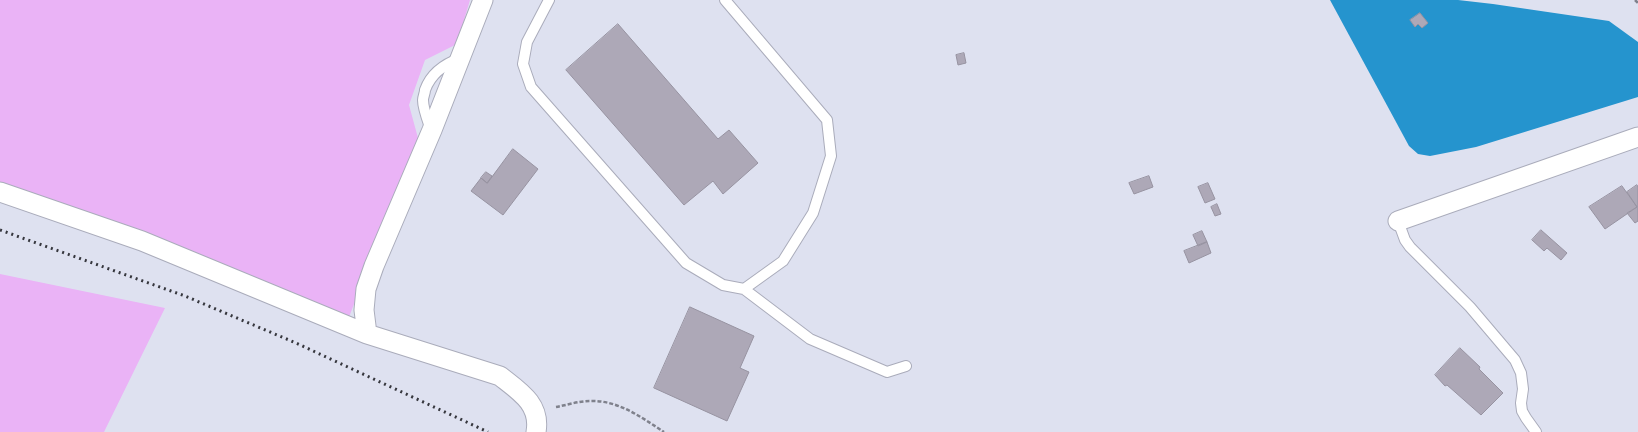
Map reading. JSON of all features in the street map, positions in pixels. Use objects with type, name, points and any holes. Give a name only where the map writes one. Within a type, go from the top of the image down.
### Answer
[{"type":"street","points":[[367,334],[364,310],[366,289],[374,266],[432,130],[483,0]]},
{"type":"street","points":[[1398,221],[1638,137]]},
{"type":"street","points":[[0,192],[142,241],[367,334],[500,376],[530,402],[536,411],[536,432]]},
{"type":"lane","points":[[549,0],[527,42],[523,64],[531,87],[686,263],[723,285],[744,289],[810,339],[887,372],[906,366]]},
{"type":"lane","points":[[725,0],[827,120],[832,156],[813,213],[783,261],[744,289]]},
{"type":"lane","points":[[1398,221],[1405,240],[1410,247],[1470,307],[1515,360],[1521,373],[1523,389],[1521,403],[1522,410],[1536,432]]},
{"type":"path","points":[[1635,0],[1638,3]]},
{"type":"path","points":[[536,411],[589,401],[606,402],[629,410],[664,432]]},
{"type":"shaded area","points":[[0,0],[470,0],[457,44],[425,60],[409,105],[418,138],[349,317],[151,234],[0,182]]},
{"type":"shaded area","points":[[0,274],[165,308],[104,432],[0,432]]},
{"type":"water","points":[[1330,0],[1458,0],[1609,21],[1638,42],[1638,97],[1476,147],[1430,156],[1418,154],[1409,146]]},
{"type":"building","points":[[1420,13],[1428,23],[1422,28],[1418,24],[1415,27],[1410,20]]},
{"type":"building","points":[[618,24],[718,139],[729,130],[758,163],[723,194],[713,181],[684,205],[566,70]]},
{"type":"building","points":[[964,53],[966,63],[958,65],[956,55]]},
{"type":"building","points":[[513,149],[538,169],[503,215],[471,191],[481,178],[487,183]]},
{"type":"building","points":[[486,172],[492,176],[487,183],[481,178]]},
{"type":"building","points":[[1149,176],[1153,187],[1134,194],[1129,183]]},
{"type":"building","points":[[1208,183],[1215,199],[1205,203],[1198,187]]},
{"type":"building","points":[[1637,185],[1638,221],[1635,223],[1627,213],[1637,207],[1627,192]]},
{"type":"building","points":[[1622,186],[1637,207],[1605,229],[1589,207]]},
{"type":"building","points":[[1217,204],[1221,214],[1215,216],[1211,207]]},
{"type":"building","points":[[1541,230],[1567,253],[1561,260],[1547,248],[1544,251],[1532,240]]},
{"type":"building","points":[[1202,231],[1207,242],[1198,246],[1193,235]]},
{"type":"building","points":[[1207,242],[1211,253],[1189,263],[1184,251]]},
{"type":"building","points":[[690,307],[754,336],[740,368],[749,372],[727,421],[654,388]]},
{"type":"building","points":[[1460,348],[1480,367],[1479,369],[1503,393],[1481,415],[1447,385],[1445,386],[1435,375]]},
{"type":"railway","points":[[0,230],[185,296],[296,343],[488,432]]}]
